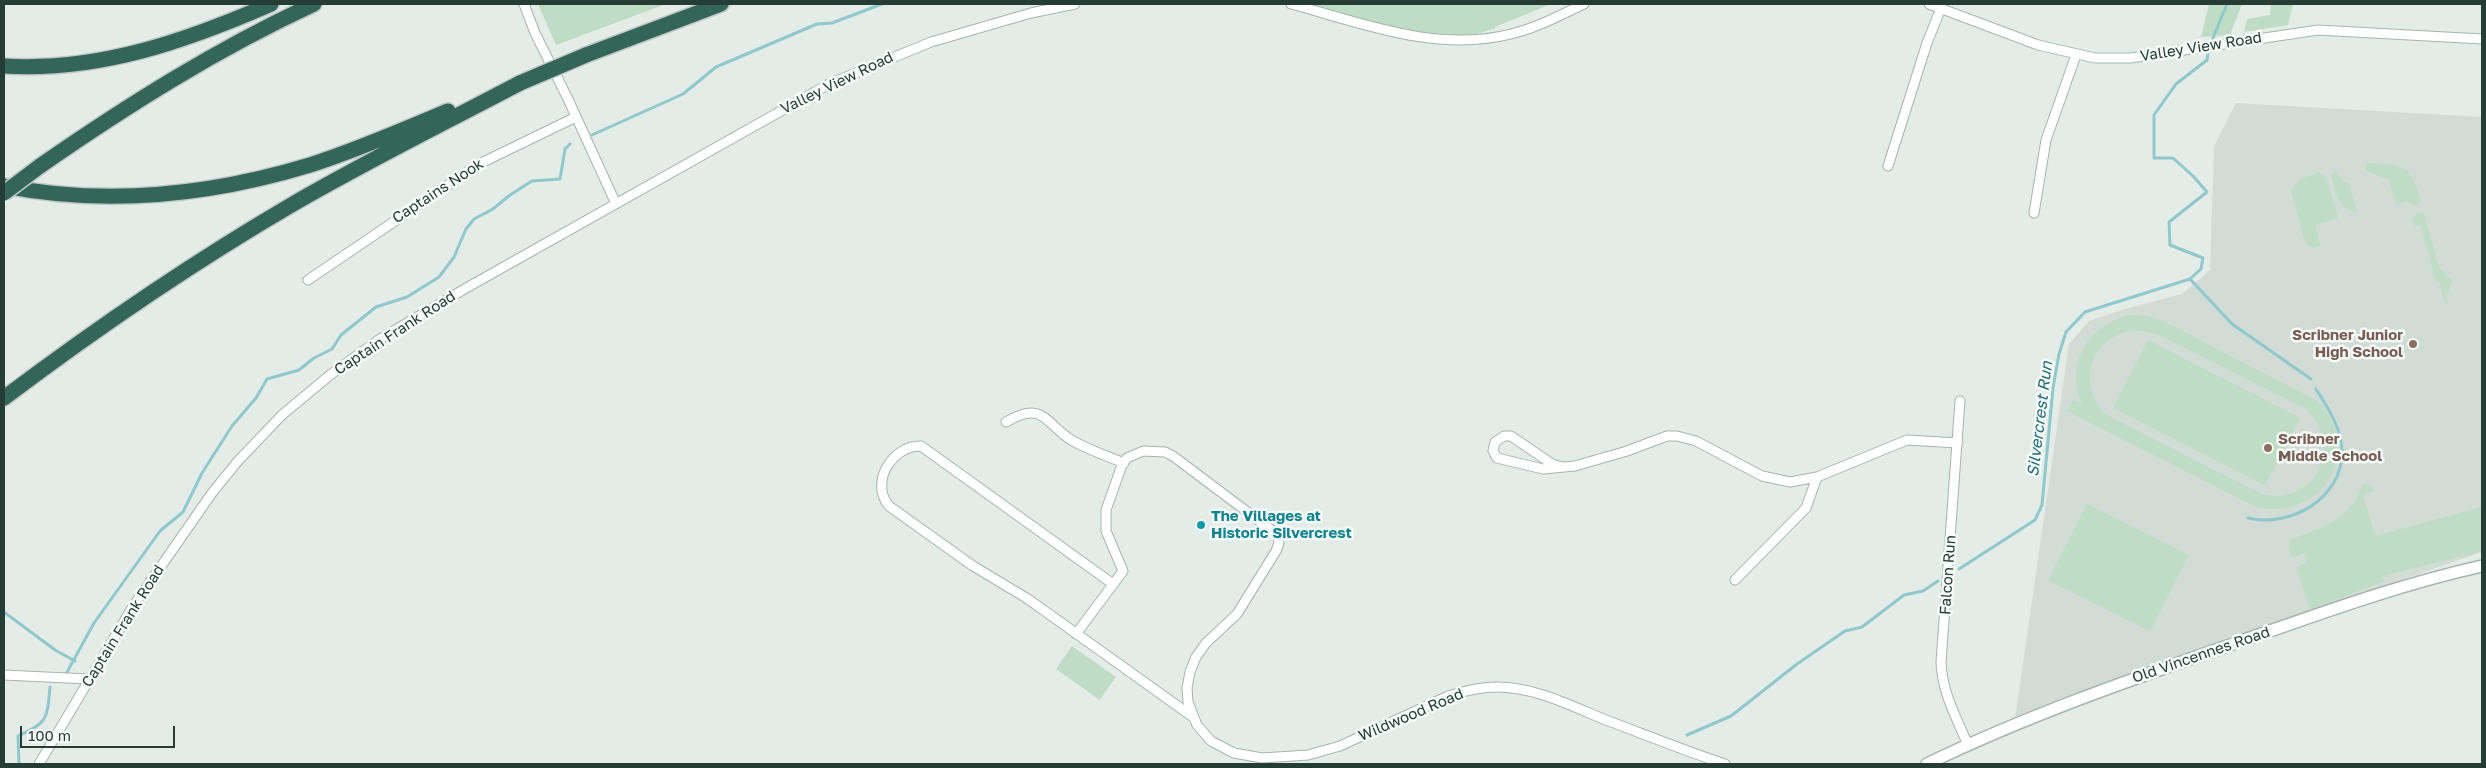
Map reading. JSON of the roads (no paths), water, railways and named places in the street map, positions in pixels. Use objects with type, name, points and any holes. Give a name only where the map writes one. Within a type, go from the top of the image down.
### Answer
[{"type":"highway","points":[[4,66],[51,66],[82,63],[144,52],[203,33],[271,4]]},
{"type":"highway","points":[[4,193],[114,114],[182,72],[314,4]]},
{"type":"highway","points":[[4,186],[40,193],[122,196],[198,190],[237,184],[302,167],[348,152],[586,55],[721,4]]},
{"type":"highway","points":[[4,398],[124,310],[257,225],[358,168],[520,83]]},
{"type":"street","points":[[524,4],[535,33],[576,116],[616,204]]},
{"type":"street","name":"Valley View Road","points":[[616,204],[792,104],[853,72],[948,36],[1031,13],[1075,4]]},
{"type":"street","points":[[1291,4],[1394,33],[1446,39],[1480,39],[1512,34],[1544,23],[1584,4]]},
{"type":"street","name":"Valley View Road","points":[[1929,4],[2038,45],[2095,58],[2131,58],[2318,30],[2482,39]]},
{"type":"street","points":[[1888,166],[1927,43],[1941,8]]},
{"type":"street","points":[[2034,214],[2046,140],[2076,55]]},
{"type":"street","name":"Captains Nook","points":[[308,280],[362,241],[478,164],[576,116]]},
{"type":"street","name":"Captain Frank Road","points":[[39,764],[132,608],[188,526],[238,461],[282,415],[330,375],[380,339],[616,204]]},
{"type":"street","name":"Falcon Run","points":[[1960,401],[1942,679],[1946,697],[1968,745]]},
{"type":"street","points":[[1006,422],[1018,414],[1036,413],[1048,418],[1074,442],[1124,463],[1116,479],[1105,520],[1106,531],[1123,571],[1076,634]]},
{"type":"street","points":[[1563,467],[1552,464],[1522,442],[1509,436],[1499,438],[1493,448],[1494,455],[1502,460],[1522,462],[1543,469],[1575,466],[1627,452],[1667,436],[1677,436],[1696,441],[1741,467],[1772,480],[1790,482],[1817,477],[1907,440],[1958,443]]},
{"type":"street","points":[[1113,584],[921,446],[912,446],[896,455],[880,482],[883,499],[889,506],[973,566],[1028,599],[1193,718]]},
{"type":"street","name":"Wildwood Road","points":[[1124,463],[1135,453],[1143,451],[1164,452],[1253,514],[1278,535],[1279,544],[1276,551],[1241,606],[1200,650],[1190,672],[1187,688],[1188,702],[1193,718],[1211,741],[1234,753],[1262,758],[1292,758],[1340,746],[1448,696],[1483,688],[1512,688],[1553,698],[1681,749],[1725,764]]},
{"type":"street","points":[[1735,580],[1806,508],[1817,477]]},
{"type":"street","name":"Old Vincennes Road","points":[[1927,764],[2111,686],[2386,590],[2482,566]]},
{"type":"street","points":[[4,675],[88,679]]},
{"type":"waterway","points":[[592,135],[683,94],[716,67],[817,24],[832,23],[882,4]]},
{"type":"waterway","name":"Silvercrest Run","points":[[2213,38],[2227,4]]},
{"type":"waterway","name":"Silvercrest Run","points":[[1959,569],[2035,520],[2042,505],[2053,388],[2059,354],[2066,332],[2085,312],[2190,279],[2201,269],[2203,258],[2170,245],[2169,222],[2207,192],[2173,158],[2154,158],[2154,115],[2176,84],[2207,60],[2208,53]]},
{"type":"waterway","points":[[66,674],[94,623],[160,531],[183,512],[202,473],[232,426],[256,398],[267,379],[299,370],[314,358],[332,349],[341,335],[376,307],[407,297],[439,277],[454,257],[466,229],[474,219],[493,209],[532,181],[560,179],[565,149],[570,144]]},
{"type":"waterway","points":[[2190,279],[2232,324],[2311,379]]},
{"type":"waterway","points":[[2248,518],[2280,519],[2296,514],[2311,506],[2333,484],[2340,469],[2342,452],[2340,435],[2334,419],[2316,389]]},
{"type":"waterway","name":"Silvercrest Run","points":[[1687,735],[1731,716],[1797,664],[1845,631],[1862,627],[1904,595],[1923,591],[1938,581]]},
{"type":"waterway","points":[[4,612],[55,650],[75,661]]},
{"type":"waterway","points":[[19,764],[18,736],[35,727],[44,719],[48,707],[50,687]]},
{"type":"place","name":"Scribner Junior High School","points":[[2413,344]]},
{"type":"place","name":"Scribner Middle School","points":[[2268,448]]},
{"type":"place","name":"The Villages at Historic Silvercrest","points":[[1201,525]]}]
